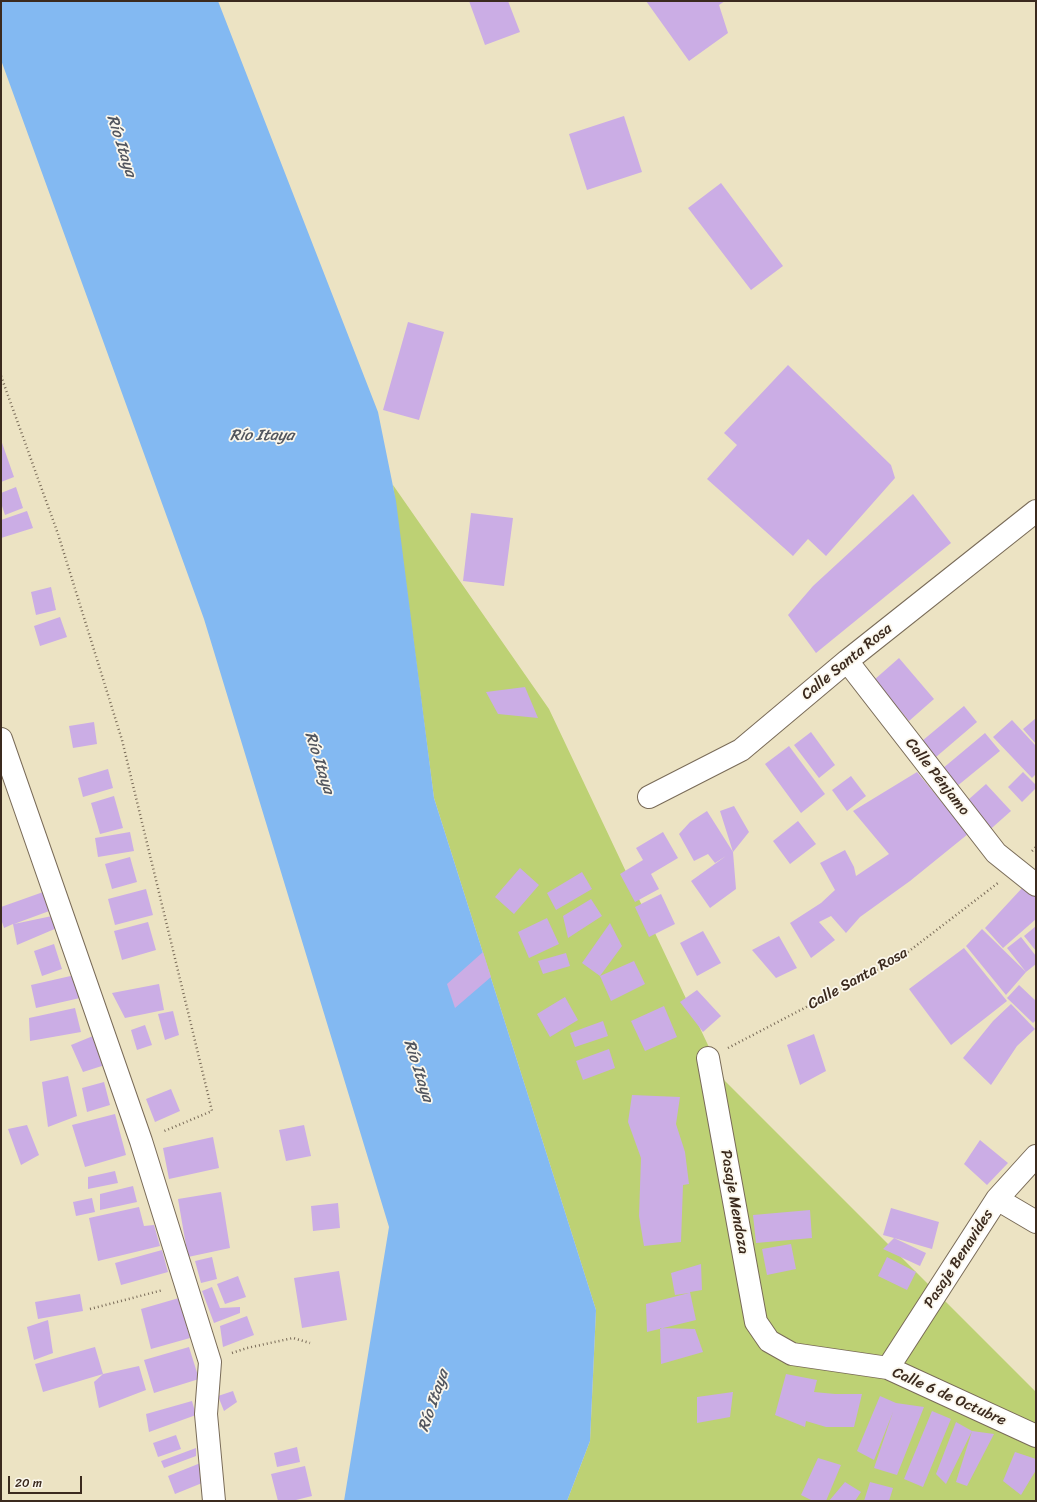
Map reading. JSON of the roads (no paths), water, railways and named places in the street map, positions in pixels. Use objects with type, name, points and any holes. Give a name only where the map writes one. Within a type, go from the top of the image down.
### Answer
[{"type":"street","name":"Calle Santa Rosa","points":[[649,797],[741,750],[847,661],[1036,511]]},
{"type":"street","name":"Calle Pénjamo","points":[[847,661],[996,853],[1036,885]]},
{"type":"street","points":[[1,739],[141,1141],[210,1362],[206,1414],[214,1501]]},
{"type":"street","name":"Pasaje Mendoza","points":[[708,1058],[756,1322],[769,1341]]},
{"type":"street","name":"Pasaje Benavides","points":[[888,1368],[998,1199],[1036,1156]]},
{"type":"street","points":[[998,1199],[1036,1222]]},
{"type":"street","name":"Calle 6 de Octubre","points":[[769,1341],[792,1354],[888,1368],[1036,1436]]},
{"type":"water","name":"Río Itaya","points":[[1,1],[218,1],[378,412],[396,501],[434,798],[596,1310],[590,1441],[567,1501],[344,1501],[389,1227],[204,619],[1,60]]}]
